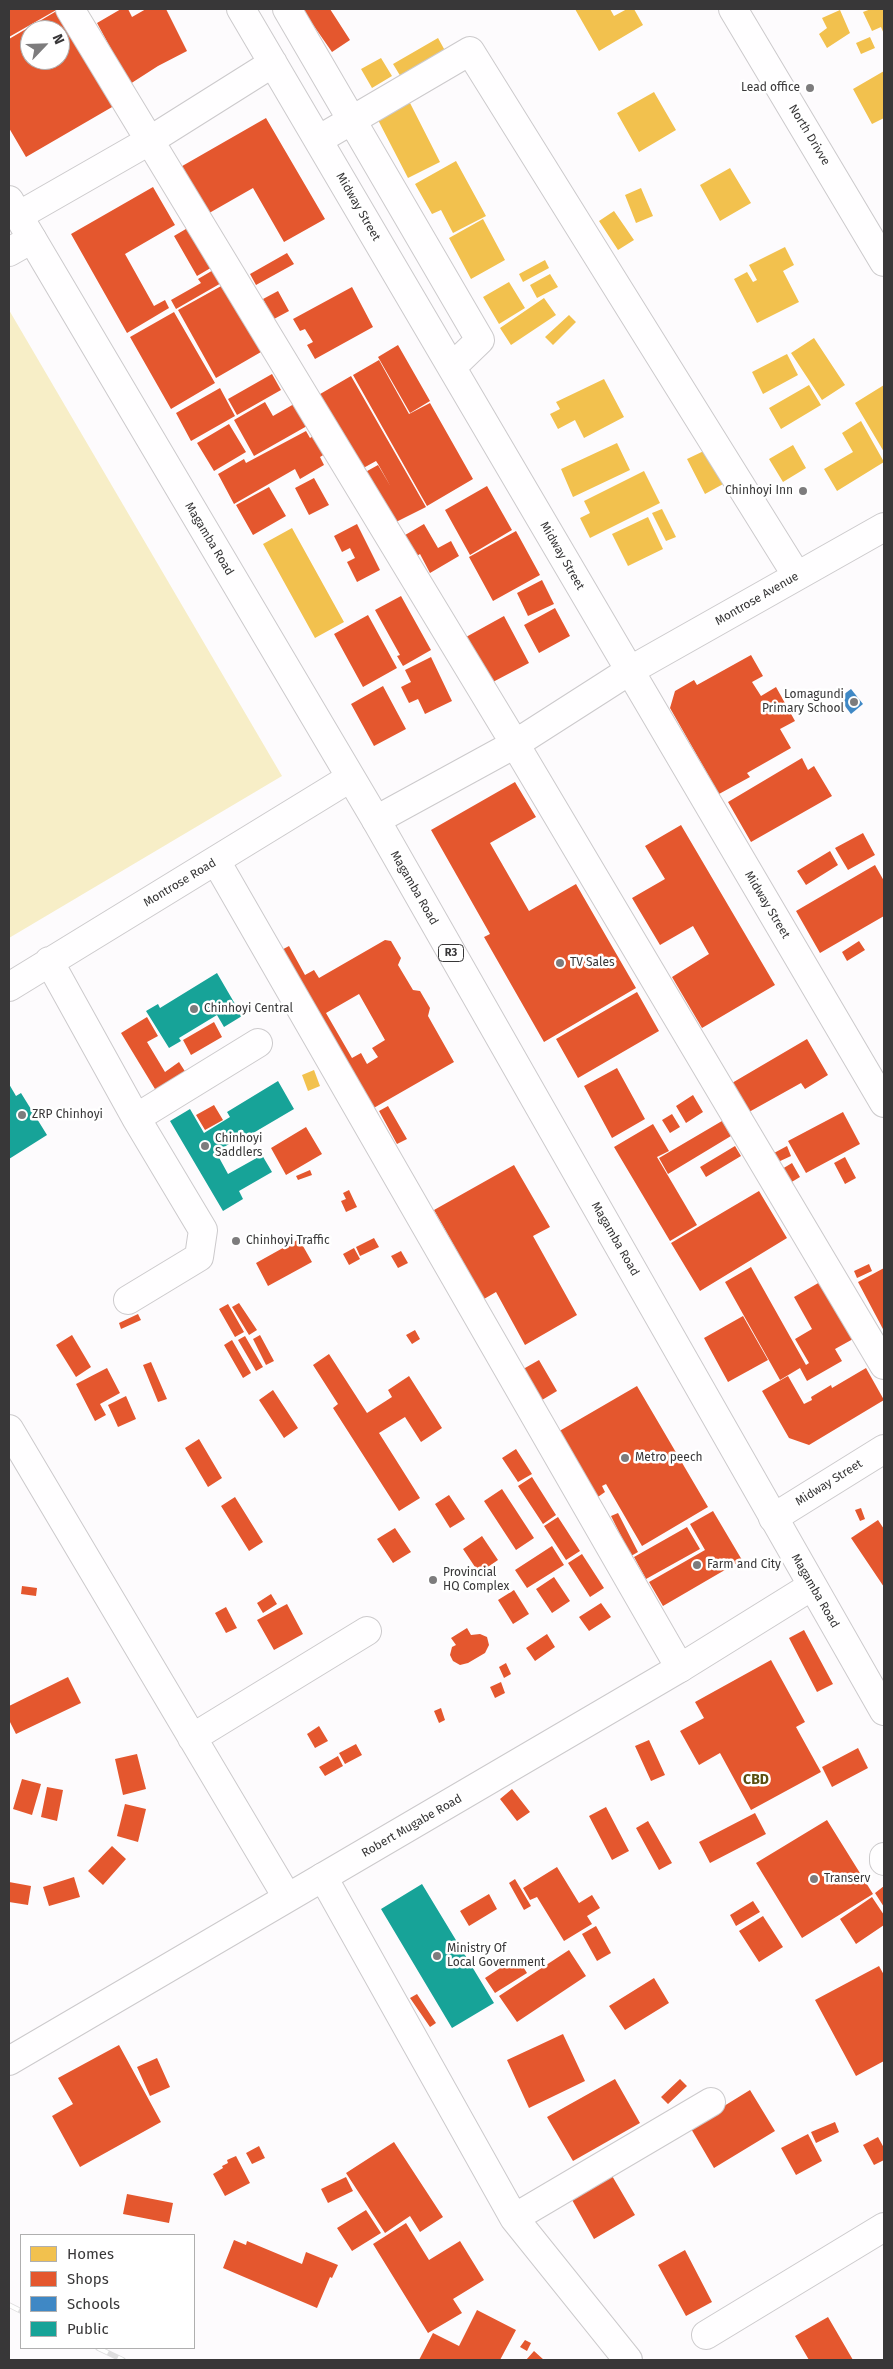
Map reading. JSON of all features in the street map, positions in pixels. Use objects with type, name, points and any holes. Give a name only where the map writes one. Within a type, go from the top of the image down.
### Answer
[{"type":"main road","points":[[70,9],[515,744],[884,1365]]},
{"type":"main road","name":"Midway Street","points":[[241,9],[884,1103]]},
{"type":"main road","points":[[287,9],[480,340],[452,367]]},
{"type":"main road","name":"North Drivve","points":[[733,9],[884,262]]},
{"type":"main road","points":[[318,140],[470,51],[797,576]]},
{"type":"main road","points":[[9,252],[20,218],[149,141],[273,63]]},
{"type":"main road","name":"Magamba Road","points":[[20,218],[376,820],[884,1711]]},
{"type":"main road","name":"Montrose Avenue","points":[[376,820],[515,744],[629,671],[884,527]]},
{"type":"main road","name":"Montrose Road","points":[[9,987],[350,778]]},
{"type":"main road","points":[[216,861],[680,1668]]},
{"type":"main road","points":[[49,961],[136,1118],[203,1230],[199,1257],[128,1300]]},
{"type":"main road","points":[[136,1118],[258,1044]]},
{"type":"main road","points":[[9,1429],[287,1897]]},
{"type":"main road","name":"Midway Street","points":[[774,1518],[884,1448]]},
{"type":"main road","name":"Robert Mugabe Road","points":[[9,2061],[680,1668],[812,1586]]},
{"type":"main road","points":[[192,1738],[368,1631]]},
{"type":"main road","points":[[323,1877],[514,2218],[628,2360]]},
{"type":"main road","points":[[514,2218],[711,2102]]},
{"type":"main road","points":[[706,2335],[884,2227]]},
{"type":"shaded area","points":[[9,310],[282,776],[9,938]]},
{"type":"building: Homes","points":[[575,9],[610,9],[614,16],[627,9],[634,9],[643,25],[599,51]]},
{"type":"building: Homes","points":[[871,9],[884,9],[884,34],[881,27],[872,31],[863,12]]},
{"type":"building: Homes","points":[[840,10],[850,33],[827,48],[819,34],[827,28],[822,18]]},
{"type":"building: Homes","points":[[870,37],[875,48],[861,54],[856,43]]},
{"type":"building: Homes","points":[[438,38],[448,56],[404,82],[393,64]]},
{"type":"building: Homes","points":[[381,58],[392,76],[372,88],[361,69]]},
{"type":"building: Homes","points":[[884,71],[884,118],[872,124],[853,89]]},
{"type":"building: Homes","points":[[654,92],[676,130],[639,152],[617,113]]},
{"type":"building: Homes","points":[[410,103],[440,162],[408,178],[378,120]]},
{"type":"building: Homes","points":[[456,161],[486,216],[453,233],[441,210],[432,214],[415,184]]},
{"type":"building: Homes","points":[[730,168],[751,203],[720,221],[700,185]]},
{"type":"building: Homes","points":[[641,188],[653,216],[636,223],[625,195]]},
{"type":"building: Homes","points":[[614,211],[634,240],[618,250],[599,221]]},
{"type":"building: Homes","points":[[483,219],[505,260],[471,279],[449,238]]},
{"type":"building: Homes","points":[[785,247],[794,265],[783,271],[799,302],[757,323],[734,279],[747,272],[753,282],[757,280],[749,265]]},
{"type":"building: Homes","points":[[545,260],[549,268],[523,282],[519,274]]},
{"type":"building: Homes","points":[[550,274],[558,287],[537,298],[530,285]]},
{"type":"building: Homes","points":[[509,282],[525,308],[499,324],[483,297]]},
{"type":"building: Homes","points":[[544,298],[556,315],[511,345],[500,328]]},
{"type":"building: Homes","points":[[569,315],[576,322],[553,345],[545,337]]},
{"type":"building: Homes","points":[[814,338],[845,385],[822,400],[791,353]]},
{"type":"building: Homes","points":[[787,354],[798,375],[763,394],[752,372]]},
{"type":"building: Homes","points":[[604,379],[624,417],[584,438],[575,420],[558,429],[550,414],[560,409],[556,402]]},
{"type":"building: Homes","points":[[809,385],[821,405],[781,429],[769,408]]},
{"type":"building: Homes","points":[[884,385],[884,452],[855,403]]},
{"type":"building: Homes","points":[[861,421],[884,462],[837,491],[824,469],[853,452],[842,433]]},
{"type":"building: Homes","points":[[617,443],[630,470],[573,497],[561,469]]},
{"type":"building: Homes","points":[[793,445],[806,468],[783,482],[769,459]]},
{"type":"building: Homes","points":[[708,449],[725,483],[705,494],[687,459]]},
{"type":"building: Homes","points":[[644,471],[660,503],[590,538],[580,518],[590,513],[584,501]]},
{"type":"building: Homes","points":[[662,509],[676,537],[666,541],[652,513]]},
{"type":"building: Homes","points":[[648,517],[663,549],[628,566],[612,534]]},
{"type":"building: Homes","points":[[292,528],[344,622],[315,638],[263,544]]},
{"type":"building: Homes","points":[[314,1070],[320,1086],[308,1091],[302,1075]]},
{"type":"building: Shops","points":[[9,9],[58,9],[39,20],[20,20],[20,31],[9,37]]},
{"type":"building: Shops","points":[[60,9],[67,20],[41,20]]},
{"type":"building: Shops","points":[[121,9],[128,9],[132,17],[146,9],[166,9],[187,51],[158,66],[130,84],[97,23]]},
{"type":"building: Shops","points":[[302,9],[330,9],[350,40],[332,52]]},
{"type":"building: Shops","points":[[70,25],[119,103],[26,157],[9,128],[9,39],[20,33],[20,70],[70,70]]},
{"type":"building: Shops","points":[[266,118],[325,219],[284,242],[253,188],[204,216],[177,169]]},
{"type":"building: Shops","points":[[153,187],[175,225],[125,254],[154,306],[165,300],[169,308],[127,333],[71,234]]},
{"type":"building: Shops","points":[[191,226],[214,266],[197,276],[174,236]]},
{"type":"building: Shops","points":[[287,253],[294,264],[256,285],[250,274]]},
{"type":"building: Shops","points":[[215,269],[223,282],[176,309],[171,300],[201,283],[198,279]]},
{"type":"building: Shops","points":[[223,285],[261,352],[216,378],[178,310]]},
{"type":"building: Shops","points":[[352,287],[373,327],[315,359],[307,345],[313,342],[305,329],[300,331],[293,319]]},
{"type":"building: Shops","points":[[278,291],[289,311],[274,319],[263,299]]},
{"type":"building: Shops","points":[[174,312],[215,383],[171,409],[130,337]]},
{"type":"building: Shops","points":[[398,345],[430,401],[410,413],[378,357]]},
{"type":"building: Shops","points":[[379,360],[409,414],[430,403],[473,479],[427,506],[353,375]]},
{"type":"building: Shops","points":[[272,374],[281,390],[237,415],[228,399]]},
{"type":"building: Shops","points":[[351,376],[426,507],[390,525],[360,475],[378,465],[391,487],[378,464],[376,461],[358,471],[315,397]]},
{"type":"building: Shops","points":[[220,388],[235,416],[191,441],[176,413]]},
{"type":"building: Shops","points":[[265,402],[273,416],[294,404],[307,426],[254,456],[234,420]]},
{"type":"building: Shops","points":[[229,424],[246,452],[214,471],[197,443]]},
{"type":"building: Shops","points":[[306,431],[310,438],[315,435],[325,454],[320,457],[324,465],[300,479],[295,469],[234,504],[218,474],[244,459],[246,463]]},
{"type":"building: Shops","points":[[314,478],[329,505],[309,515],[295,488]]},
{"type":"building: Shops","points":[[487,486],[512,530],[470,555],[445,510]]},
{"type":"building: Shops","points":[[269,487],[286,516],[253,535],[236,505]]},
{"type":"building: Shops","points":[[357,524],[380,570],[357,582],[347,562],[355,558],[350,548],[342,552],[334,536]]},
{"type":"building: Shops","points":[[424,524],[438,548],[451,541],[459,556],[430,573],[420,554],[412,559],[400,538]]},
{"type":"building: Shops","points":[[516,531],[540,575],[493,601],[469,557]]},
{"type":"building: Shops","points":[[542,580],[554,604],[528,616],[517,593]]},
{"type":"building: Shops","points":[[401,596],[431,650],[403,666],[397,656],[400,655],[375,610]]},
{"type":"building: Shops","points":[[555,608],[570,636],[539,653],[524,625]]},
{"type":"building: Shops","points":[[368,615],[397,668],[363,687],[334,634]]},
{"type":"building: Shops","points":[[504,616],[529,663],[491,683],[466,637]]},
{"type":"building: Shops","points":[[751,655],[763,676],[752,682],[761,696],[776,687],[795,721],[780,729],[791,748],[747,773],[750,777],[719,794],[670,708],[675,691],[694,680],[697,685]]},
{"type":"building: Shops","points":[[431,657],[452,701],[425,714],[418,699],[409,703],[401,687],[411,682],[405,670]]},
{"type":"building: Shops","points":[[383,686],[406,729],[374,746],[351,704]]},
{"type":"building: Shops","points":[[802,758],[808,770],[814,766],[832,796],[751,842],[728,802]]},
{"type":"building: Shops","name":"TV Sales","points":[[515,782],[536,817],[490,843],[529,911],[576,884],[636,988],[544,1042],[484,937],[490,934],[431,830]]},
{"type":"building: Shops","points":[[681,825],[775,985],[702,1028],[672,977],[709,954],[693,926],[660,945],[632,898],[665,879],[645,846]]},
{"type":"building: Shops","points":[[863,833],[875,855],[848,870],[835,848]]},
{"type":"building: Shops","points":[[830,851],[838,865],[806,885],[797,871]]},
{"type":"building: Shops","points":[[875,865],[884,881],[884,916],[820,953],[796,911]]},
{"type":"building: Shops","points":[[385,940],[391,941],[401,958],[398,965],[413,990],[420,991],[430,1008],[428,1016],[454,1062],[365,1113],[274,954],[289,946],[305,975],[314,970],[319,978]],"holes":[[[359,994],[385,1040],[372,1048],[378,1057],[367,1064],[361,1053],[352,1058],[326,1013]]]},
{"type":"building: Shops","points":[[859,941],[865,950],[847,961],[842,952]]},
{"type":"building: Shops","points":[[637,992],[659,1031],[578,1078],[556,1039]]},
{"type":"building: Shops","points":[[147,1017],[158,1036],[147,1042],[165,1072],[179,1062],[188,1076],[158,1094],[121,1033]]},
{"type":"building: Shops","points":[[214,1022],[222,1037],[191,1055],[183,1040]]},
{"type":"building: Shops","points":[[807,1039],[828,1075],[805,1089],[801,1083],[749,1112],[732,1083]]},
{"type":"building: Shops","points":[[617,1068],[645,1119],[612,1138],[584,1086]]},
{"type":"building: Shops","points":[[693,1095],[703,1112],[686,1123],[676,1106]]},
{"type":"building: Shops","points":[[214,1105],[223,1120],[205,1130],[196,1115]]},
{"type":"building: Shops","points":[[388,1106],[407,1139],[397,1144],[379,1111]]},
{"type":"building: Shops","points":[[843,1112],[860,1144],[806,1173],[788,1141]]},
{"type":"building: Shops","points":[[672,1114],[680,1127],[670,1133],[662,1120]]},
{"type":"building: Shops","points":[[722,1121],[731,1136],[668,1174],[659,1158]]},
{"type":"building: Shops","points":[[653,1124],[669,1151],[657,1157],[697,1225],[670,1241],[614,1147]]},
{"type":"building: Shops","points":[[306,1127],[322,1154],[286,1175],[271,1148]]},
{"type":"building: Shops","points":[[735,1146],[741,1156],[706,1177],[700,1167]]},
{"type":"building: Shops","points":[[787,1146],[791,1156],[778,1162],[774,1153]]},
{"type":"building: Shops","points":[[845,1157],[856,1178],[845,1184],[834,1163]]},
{"type":"building: Shops","points":[[792,1163],[800,1177],[790,1183],[782,1169]]},
{"type":"building: Shops","points":[[514,1165],[550,1227],[533,1236],[577,1315],[525,1345],[496,1292],[484,1299],[434,1210]]},
{"type":"building: Shops","points":[[310,1170],[312,1175],[298,1180],[296,1176]]},
{"type":"building: Shops","points":[[349,1190],[357,1207],[346,1212],[341,1201],[346,1199],[343,1193]]},
{"type":"building: Shops","points":[[759,1191],[787,1238],[700,1291],[671,1243]]},
{"type":"building: Shops","points":[[374,1238],[379,1247],[360,1256],[356,1247]]},
{"type":"building: Shops","points":[[299,1239],[312,1262],[268,1286],[256,1263]]},
{"type":"building: Shops","points":[[354,1248],[360,1259],[349,1265],[343,1254]]},
{"type":"building: Shops","points":[[401,1251],[408,1263],[398,1268],[391,1256]]},
{"type":"building: Shops","points":[[869,1264],[872,1271],[857,1278],[854,1271]]},
{"type":"building: Shops","points":[[751,1267],[806,1365],[809,1363],[795,1339],[812,1329],[794,1297],[820,1282],[853,1339],[835,1349],[842,1361],[807,1381],[800,1368],[780,1380],[725,1282]]},
{"type":"building: Shops","points":[[884,1268],[884,1331],[858,1282]]},
{"type":"building: Shops","points":[[239,1303],[257,1330],[249,1335],[232,1307]]},
{"type":"building: Shops","points":[[228,1304],[244,1332],[235,1337],[219,1309]]},
{"type":"building: Shops","points":[[138,1314],[141,1320],[121,1329],[119,1323]]},
{"type":"building: Shops","points":[[743,1316],[768,1360],[728,1382],[704,1338]]},
{"type":"building: Shops","points":[[415,1330],[420,1339],[412,1344],[406,1335]]},
{"type":"building: Shops","points":[[72,1335],[91,1367],[76,1377],[56,1345]]},
{"type":"building: Shops","points":[[260,1335],[274,1361],[266,1365],[253,1339]]},
{"type":"building: Shops","points":[[245,1336],[263,1367],[256,1371],[238,1340]]},
{"type":"building: Shops","points":[[232,1340],[251,1373],[243,1378],[224,1345]]},
{"type":"building: Shops","points":[[329,1354],[367,1413],[392,1397],[388,1390],[409,1376],[442,1428],[421,1442],[405,1417],[379,1433],[420,1498],[399,1511],[333,1408],[338,1404],[313,1365]]},
{"type":"building: Shops","points":[[539,1360],[557,1391],[537,1403],[518,1372]]},
{"type":"building: Shops","points":[[151,1362],[167,1399],[158,1402],[143,1365]]},
{"type":"building: Shops","points":[[107,1368],[120,1393],[100,1404],[106,1415],[95,1421],[76,1384]]},
{"type":"building: Shops","points":[[866,1368],[884,1400],[809,1445],[789,1438],[762,1391],[788,1376],[804,1404],[812,1400],[811,1397],[831,1385],[832,1388]]},
{"type":"building: Shops","name":"Metro peech","points":[[637,1386],[708,1507],[642,1546],[606,1484],[602,1486],[605,1492],[595,1499],[556,1433]]},
{"type":"building: Shops","points":[[273,1390],[298,1428],[284,1438],[259,1400]]},
{"type":"building: Shops","points":[[126,1396],[136,1419],[118,1427],[108,1405]]},
{"type":"building: Shops","points":[[199,1439],[222,1478],[208,1487],[185,1448]]},
{"type":"building: Shops","points":[[516,1449],[532,1474],[518,1482],[502,1458]]},
{"type":"building: Shops","points":[[532,1477],[556,1515],[543,1524],[518,1486]]},
{"type":"building: Shops","points":[[502,1489],[534,1538],[516,1550],[484,1501]]},
{"type":"building: Shops","points":[[449,1495],[465,1519],[450,1528],[435,1504]]},
{"type":"building: Shops","points":[[235,1497],[263,1542],[249,1551],[221,1506]]},
{"type":"building: Shops","points":[[861,1508],[865,1519],[860,1521],[855,1510]]},
{"type":"building: Shops","points":[[713,1511],[742,1560],[663,1606],[649,1582],[705,1550],[690,1524]]},
{"type":"building: Shops","points":[[618,1513],[638,1552],[631,1556],[611,1516]]},
{"type":"building: Shops","points":[[558,1517],[580,1551],[566,1560],[544,1526]]},
{"type":"building: Shops","points":[[878,1520],[884,1529],[884,1587],[851,1538]]},
{"type":"building: Shops","points":[[687,1527],[700,1549],[646,1579],[634,1557]]},
{"type":"building: Shops","points":[[395,1528],[411,1552],[393,1563],[377,1539]]},
{"type":"building: Shops","points":[[482,1536],[498,1560],[479,1573],[463,1549]]},
{"type":"building: Shops","points":[[552,1546],[564,1565],[527,1588],[515,1570]]},
{"type":"building: Shops","points":[[582,1554],[604,1588],[590,1597],[568,1563]]},
{"type":"building: Shops","points":[[554,1577],[570,1601],[552,1613],[536,1589]]},
{"type":"building: Shops","points":[[22,1586],[37,1588],[36,1596],[21,1594]]},
{"type":"building: Shops","points":[[514,1590],[529,1614],[513,1624],[498,1600]]},
{"type":"building: Shops","points":[[271,1594],[277,1604],[263,1613],[257,1603]]},
{"type":"building: Shops","points":[[601,1603],[611,1617],[589,1631],[579,1617]]},
{"type":"building: Shops","points":[[287,1604],[303,1634],[274,1650],[257,1620]]},
{"type":"building: Shops","points":[[226,1607],[237,1628],[226,1633],[215,1613]]},
{"type":"building: Shops","points":[[467,1628],[471,1635],[480,1634],[487,1637],[489,1645],[485,1653],[468,1663],[460,1665],[453,1661],[450,1655],[452,1647],[456,1645],[451,1638]]},
{"type":"building: Shops","points":[[804,1630],[833,1684],[817,1692],[789,1638]]},
{"type":"building: Shops","points":[[547,1634],[555,1647],[535,1661],[526,1648]]},
{"type":"building: Shops","points":[[771,1660],[805,1722],[796,1727],[821,1772],[751,1810],[720,1753],[699,1765],[680,1731],[704,1718],[695,1702]]},
{"type":"building: Shops","points":[[506,1663],[511,1674],[504,1678],[499,1667]]},
{"type":"building: Shops","points":[[68,1677],[81,1703],[16,1734],[9,1720],[9,1706]]},
{"type":"building: Shops","points":[[501,1682],[505,1693],[495,1698],[490,1687]]},
{"type":"building: Shops","points":[[441,1708],[445,1720],[439,1723],[434,1711]]},
{"type":"building: Shops","points":[[319,1726],[328,1741],[315,1748],[307,1734]]},
{"type":"building: Shops","points":[[649,1740],[665,1775],[651,1781],[635,1746]]},
{"type":"building: Shops","points":[[356,1744],[362,1755],[345,1764],[339,1753]]},
{"type":"building: Shops","points":[[858,1748],[868,1768],[832,1787],[822,1767]]},
{"type":"building: Shops","points":[[137,1754],[146,1789],[123,1795],[115,1759]]},
{"type":"building: Shops","points":[[338,1756],[343,1766],[325,1776],[319,1767]]},
{"type":"building: Shops","points":[[22,1779],[41,1784],[32,1815],[13,1809]]},
{"type":"building: Shops","points":[[47,1787],[63,1790],[57,1821],[41,1817]]},
{"type":"building: Shops","points":[[512,1789],[530,1812],[517,1821],[500,1799]]},
{"type":"building: Shops","points":[[125,1804],[146,1809],[138,1842],[117,1836]]},
{"type":"building: Shops","points":[[606,1807],[629,1851],[612,1860],[589,1816]]},
{"type":"building: Shops","points":[[755,1813],[766,1834],[710,1863],[699,1842]]},
{"type":"building: Shops","name":"Transerv","points":[[827,1820],[873,1894],[802,1938],[756,1863]]},
{"type":"building: Shops","points":[[648,1821],[672,1863],[659,1870],[636,1828]]},
{"type":"building: Shops","points":[[112,1846],[126,1859],[103,1885],[88,1871]]},
{"type":"building: Shops","points":[[557,1867],[579,1903],[592,1895],[600,1908],[587,1916],[592,1924],[564,1941],[537,1897],[530,1900],[523,1888]]},
{"type":"building: Shops","points":[[74,1877],[80,1897],[49,1906],[43,1887]]},
{"type":"building: Shops","points":[[515,1879],[531,1906],[524,1910],[509,1883]]},
{"type":"building: Shops","points":[[9,1882],[31,1886],[28,1905],[9,1902]]},
{"type":"building: Shops","points":[[884,1886],[884,1907],[875,1893]]},
{"type":"building: Shops","points":[[489,1894],[497,1909],[469,1926],[460,1911]]},
{"type":"building: Shops","points":[[872,1897],[884,1915],[884,1925],[856,1944],[840,1919]]},
{"type":"building: Shops","points":[[753,1901],[760,1912],[736,1926],[730,1915]]},
{"type":"building: Shops","points":[[763,1916],[783,1947],[759,1962],[739,1931]]},
{"type":"building: Shops","points":[[596,1926],[611,1953],[597,1961],[582,1934]]},
{"type":"building: Shops","points":[[569,1950],[586,1976],[517,2022],[499,1996]]},
{"type":"building: Shops","points":[[517,1957],[527,1973],[495,1993],[485,1978]]},
{"type":"building: Shops","points":[[879,1966],[884,1975],[884,2061],[856,2076],[815,2000]]},
{"type":"building: Shops","points":[[654,1978],[669,2003],[625,2030],[609,2006]]},
{"type":"building: Shops","points":[[417,1994],[436,2023],[430,2027],[410,1998]]},
{"type":"building: Shops","points":[[563,2034],[585,2081],[529,2108],[507,2060]]},
{"type":"building: Shops","points":[[119,2045],[161,2122],[80,2167],[52,2116],[73,2104],[58,2078]]},
{"type":"building: Shops","points":[[157,2058],[170,2087],[150,2096],[137,2067]]},
{"type":"building: Shops","points":[[615,2079],[640,2123],[573,2161],[547,2117]]},
{"type":"building: Shops","points":[[680,2079],[687,2086],[668,2104],[661,2097]]},
{"type":"building: Shops","points":[[750,2090],[775,2131],[714,2168],[690,2127]]},
{"type":"building: Shops","points":[[835,2122],[839,2132],[816,2143],[811,2132]]},
{"type":"building: Shops","points":[[808,2134],[822,2161],[796,2175],[781,2148]]},
{"type":"building: Shops","points":[[878,2137],[884,2148],[884,2160],[874,2165],[863,2145]]},
{"type":"building: Shops","points":[[394,2142],[443,2217],[420,2232],[410,2216],[385,2233],[346,2173]]},
{"type":"building: Shops","points":[[259,2146],[265,2158],[252,2164],[246,2153]]},
{"type":"building: Shops","points":[[236,2156],[250,2183],[225,2196],[213,2174],[228,2163],[227,2160]]},
{"type":"building: Shops","points":[[611,2174],[635,2215],[594,2239],[571,2198]]},
{"type":"building: Shops","points":[[346,2177],[353,2191],[328,2203],[321,2189]]},
{"type":"building: Shops","points":[[127,2194],[173,2203],[169,2223],[123,2214]]},
{"type":"building: Shops","points":[[366,2210],[381,2233],[352,2251],[337,2228]]},
{"type":"building: Shops","points":[[406,2223],[429,2260],[460,2241],[484,2280],[453,2299],[462,2313],[428,2333],[373,2244]]},
{"type":"building: Shops","points":[[234,2240],[246,2245],[247,2241],[302,2264],[306,2252],[338,2265],[332,2278],[330,2277],[317,2308],[223,2268]]},
{"type":"building: Shops","points":[[685,2250],[712,2302],[686,2316],[658,2265]]},
{"type":"building: Shops","points":[[477,2310],[516,2330],[500,2360],[419,2360],[433,2333],[459,2346]]},
{"type":"building: Shops","points":[[828,2317],[853,2360],[809,2360],[795,2336]]},
{"type":"building: Shops","points":[[525,2340],[531,2343],[527,2351],[520,2347]]},
{"type":"building: Shops","points":[[534,2351],[544,2360],[526,2360]]},
{"type":"building: Schools","points":[[851,689],[863,704],[851,714],[839,698]]},
{"type":"building: Public","name":"Chinhoyi Central","points":[[217,973],[242,1016],[224,1027],[217,1015],[179,1038],[181,1041],[169,1048],[146,1011],[158,1004],[160,1008]]},
{"type":"building: Public","name":"Chinhoyi Saddlers","points":[[278,1081],[294,1109],[243,1139],[242,1136],[216,1152],[228,1174],[262,1155],[272,1172],[239,1191],[243,1199],[223,1211],[170,1121],[190,1109],[204,1133],[230,1117],[227,1112]]},
{"type":"building: Public","name":"ZRP Chinhoyi","points":[[9,1084],[16,1096],[21,1093],[47,1135],[9,1159]]},
{"type":"building: Public","name":"Ministry Of Local Government","points":[[422,1884],[494,2003],[452,2028],[381,1909]]},
{"type":"railway","points":[[9,2305],[20,2310]]},
{"type":"railway","points":[[100,2349],[123,2360]]},
{"type":"place","name":"Lead office","points":[[810,88]]},
{"type":"place","name":"Chinhoyi Inn","points":[[803,491]]},
{"type":"place","name":"Lomagundi Primary School","points":[[854,702]]},
{"type":"place","name":"TV Sales","points":[[560,963]]},
{"type":"place","name":"Chinhoyi Central","points":[[194,1009]]},
{"type":"place","name":"ZRP Chinhoyi","points":[[22,1115]]},
{"type":"place","name":"Chinhoyi Saddlers","points":[[205,1146]]},
{"type":"place","name":"Chinhoyi Traffic","points":[[236,1241]]},
{"type":"place","name":"Metro peech","points":[[625,1458]]},
{"type":"place","name":"Farm and City","points":[[697,1565]]},
{"type":"place","name":"Provincial HQ Complex","points":[[433,1580]]},
{"type":"place","name":"Transerv","points":[[814,1879]]},
{"type":"place","name":"Ministry Of Local Government","points":[[437,1956]]},
{"type":"district","name":"CBD","points":[[756,1780]]}]
